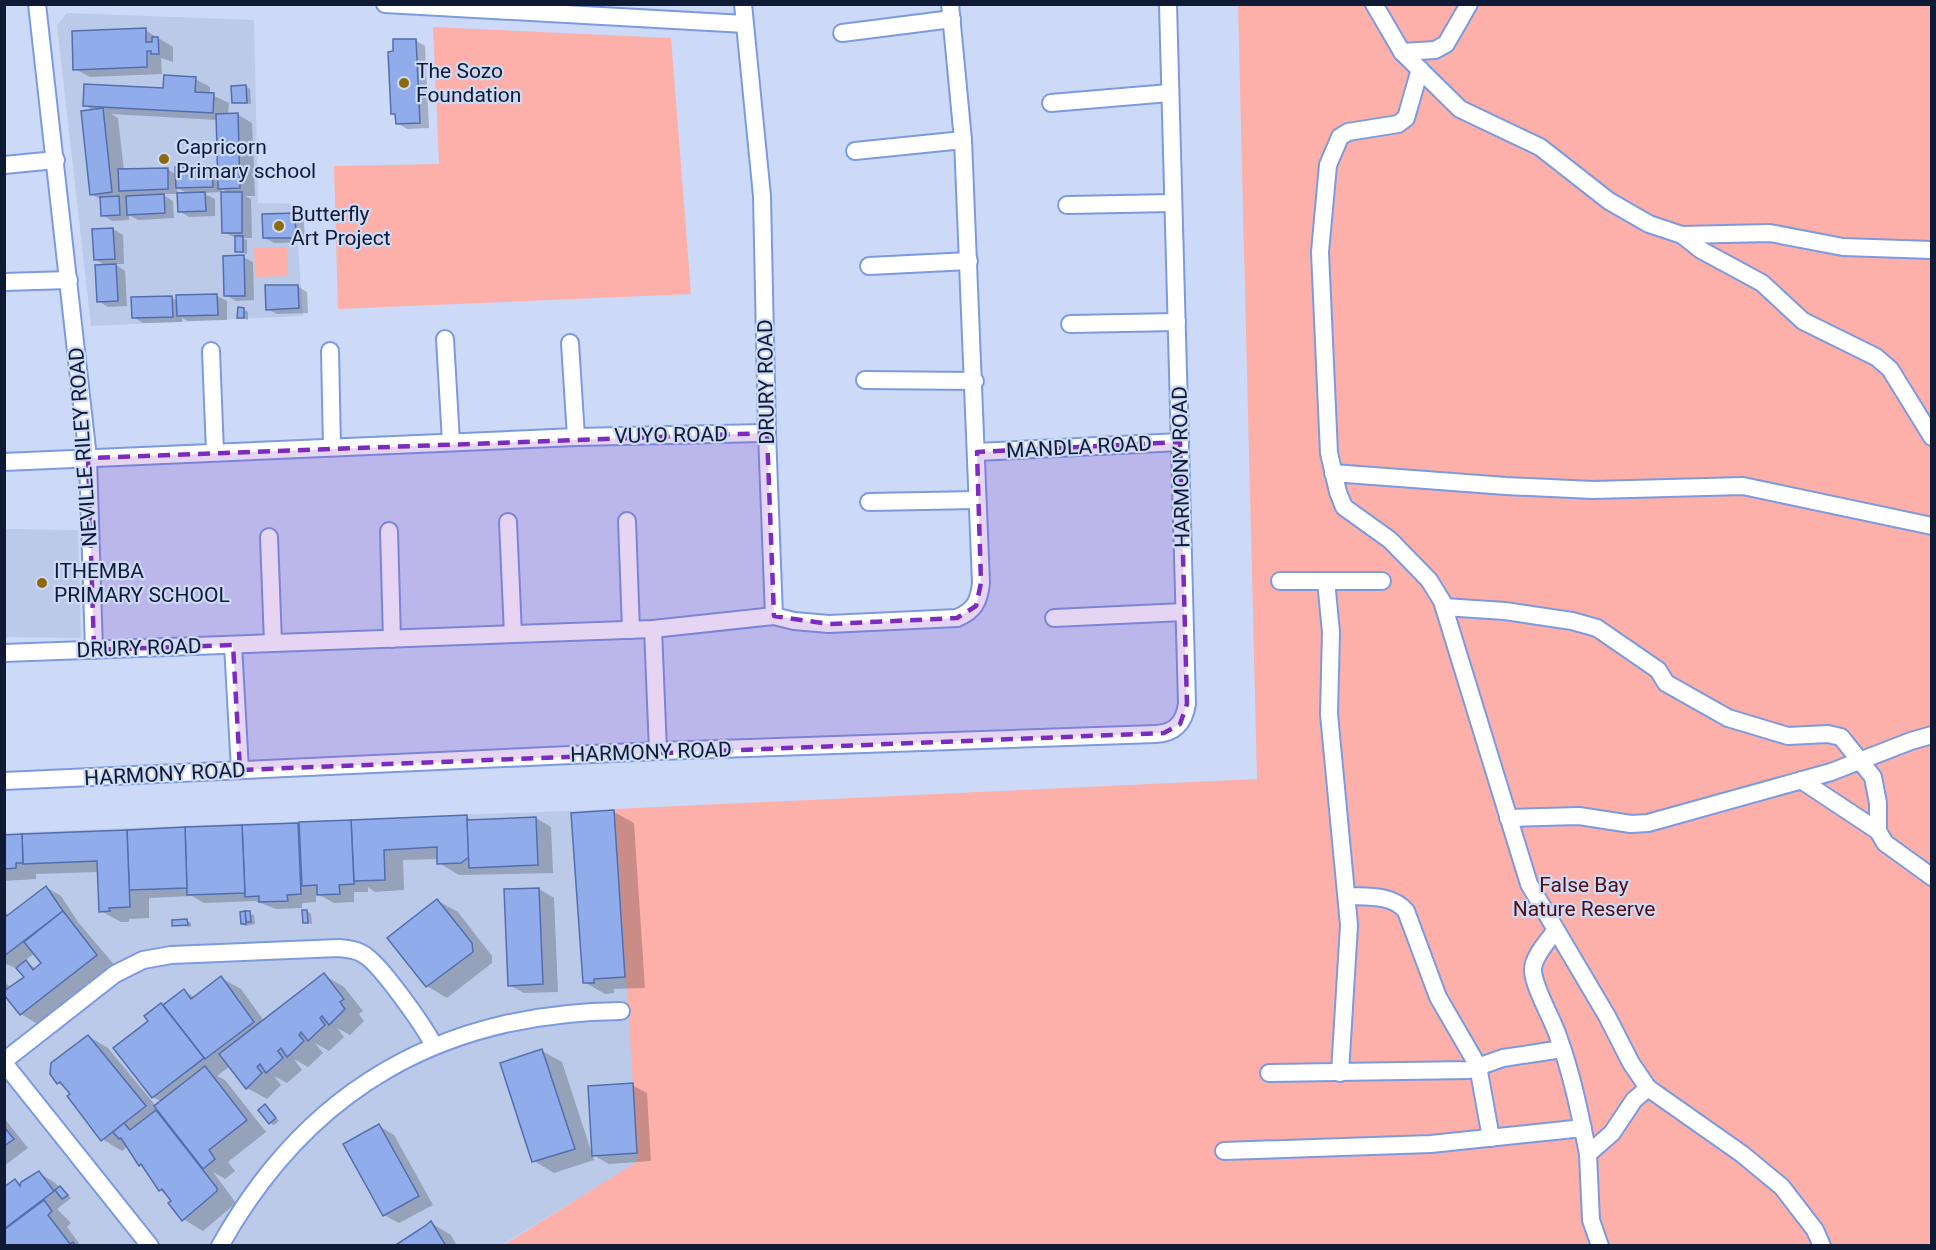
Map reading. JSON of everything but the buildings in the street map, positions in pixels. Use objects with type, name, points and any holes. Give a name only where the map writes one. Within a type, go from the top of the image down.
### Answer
[{"type":"street","name":"NEVILLE RILEY ROAD","points":[[37,4],[88,458],[94,650]]},
{"type":"street","points":[[385,4],[508,8],[745,24]]},
{"type":"street","name":"DRURY ROAD","points":[[4,653],[652,629],[774,616],[766,433],[762,196],[743,4]]},
{"type":"street","name":"HARMONY ROAD","points":[[4,781],[658,751],[1164,733],[1180,724],[1185,716],[1184,612],[1168,4]]},
{"type":"street","points":[[1374,4],[1402,52],[1460,109],[1540,147],[1609,201],[1649,224],[1682,235],[1770,233],[1843,247],[1932,250]]},
{"type":"street","points":[[1402,52],[1435,50],[1446,44],[1469,4]]},
{"type":"street","points":[[774,616],[809,624],[957,618],[967,614],[976,606],[981,583],[975,381],[963,140],[951,12],[842,33]]},
{"type":"street","points":[[1420,69],[1406,118],[1398,124],[1348,132],[1340,137],[1328,165],[1320,252],[1329,453],[1344,507],[1390,540],[1429,580],[1444,607],[1529,884],[1648,1088],[1742,1154],[1782,1187],[1815,1230],[1822,1245]]},
{"type":"street","points":[[1051,103],[1169,93]]},
{"type":"street","points":[[855,151],[963,140]]},
{"type":"street","points":[[4,165],[56,160]]},
{"type":"street","points":[[1067,205],[1173,203]]},
{"type":"street","points":[[1682,235],[1701,250],[1762,283],[1803,321],[1876,357],[1890,369],[1932,437]]},
{"type":"street","points":[[869,266],[969,261]]},
{"type":"street","points":[[4,282],[69,280]]},
{"type":"street","points":[[1070,324],[1177,322]]},
{"type":"street","points":[[445,339],[451,442]]},
{"type":"street","points":[[570,343],[576,437]]},
{"type":"street","points":[[211,351],[215,452]]},
{"type":"street","points":[[330,351],[332,446]]},
{"type":"street","points":[[865,380],[975,381]]},
{"type":"street","name":"VUYO ROAD","points":[[4,462],[332,446],[766,433]]},
{"type":"street","name":"MANDLA ROAD","points":[[977,452],[1180,442]]},
{"type":"street","points":[[1333,473],[1593,490],[1743,486],[1932,526]]},
{"type":"street","points":[[869,502],[977,500]]},
{"type":"street","points":[[627,521],[631,630]]},
{"type":"street","points":[[508,522],[513,634]]},
{"type":"street","points":[[389,531],[392,639]]},
{"type":"street","points":[[269,537],[273,643]]},
{"type":"street","points":[[1280,580],[1382,580]]},
{"type":"street","points":[[1326,580],[1331,632],[1329,714],[1349,925],[1340,1073]]},
{"type":"street","points":[[1444,607],[1505,611],[1572,621],[1597,628],[1658,670],[1666,683],[1728,718],[1788,736],[1828,734],[1840,737],[1873,777],[1878,803],[1878,831]]},
{"type":"street","points":[[1054,618],[1184,612]]},
{"type":"street","points":[[652,629],[658,751]]},
{"type":"street","points":[[233,645],[240,770]]},
{"type":"street","points":[[1508,818],[1579,816],[1631,824],[1648,823],[1801,780],[1862,761],[1932,735]]},
{"type":"street","points":[[1801,780],[1878,831],[1885,843],[1932,877]]},
{"type":"street","points":[[1347,896],[1392,899],[1400,903],[1406,911],[1438,997],[1479,1066],[1491,1138]]},
{"type":"street","points":[[1555,931],[1541,950],[1533,971],[1575,1091],[1588,1154],[1591,1220],[1600,1245]]},
{"type":"street","points":[[150,1245],[4,1062],[116,974],[143,960],[171,955],[339,948],[353,950],[369,958],[427,1031],[434,1046]]},
{"type":"street","points":[[220,1245],[264,1176],[317,1119],[356,1088],[434,1046],[469,1033],[517,1020],[565,1013],[621,1011]]},
{"type":"street","points":[[1269,1073],[1414,1073],[1469,1070],[1503,1058],[1562,1049]]},
{"type":"street","points":[[1588,1154],[1612,1133],[1634,1100],[1648,1088]]},
{"type":"street","points":[[1224,1151],[1369,1147],[1491,1138],[1583,1128]]},
{"type":"highlighted area","points":[[767,433],[774,616],[829,624],[957,618],[976,606],[981,583],[977,452],[1180,442],[1187,704],[1180,724],[1164,733],[240,770],[233,645],[94,650],[88,458]]},
{"type":"shaded area","name":"Capricorn Primary school","points":[[67,13],[254,20],[258,203],[295,204],[303,316],[91,326],[57,25]]},
{"type":"shaded area","name":"ITHEMBA PRIMARY SCHOOL","points":[[5,529],[78,530],[81,638],[5,637]]},
{"type":"shaded area","points":[[615,809],[639,1161],[502,1245],[5,1245],[4,833]]},
{"type":"green space","name":"False Bay Nature Reserve","points":[[1238,5],[1931,5],[1931,1245],[502,1246],[638,1161],[615,809],[1257,779]]},
{"type":"green space","points":[[433,27],[671,38],[691,294],[338,309],[334,166],[439,164]]},
{"type":"green space","points":[[287,247],[288,276],[255,277],[254,248]]},
{"type":"place","name":"The Sozo Foundation","points":[[404,83]]},
{"type":"place","name":"Capricorn Primary school","points":[[164,159]]},
{"type":"place","name":"Butterfly Art Project","points":[[279,226]]},
{"type":"place","name":"ITHEMBA PRIMARY SCHOOL","points":[[42,583]]}]
